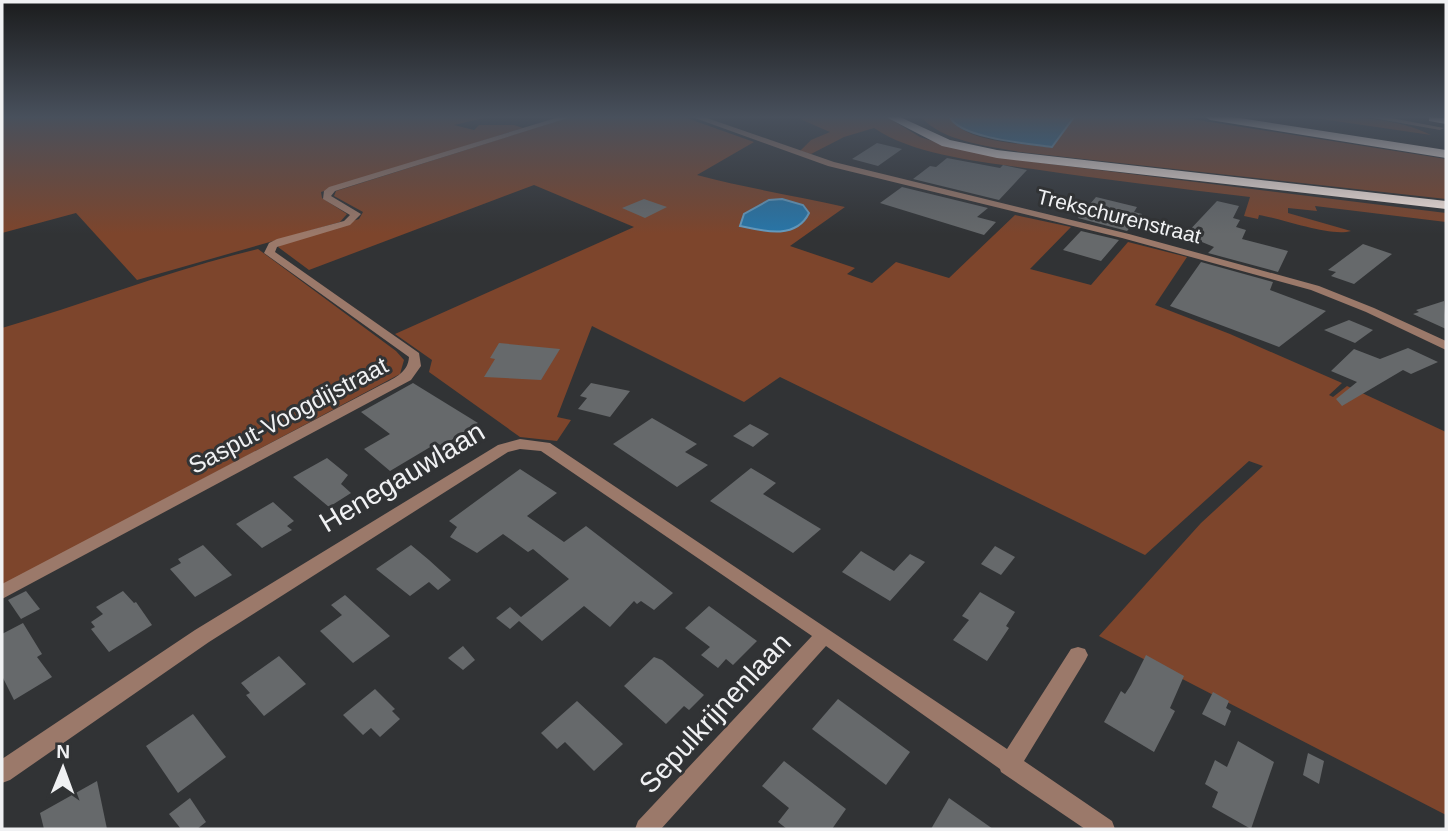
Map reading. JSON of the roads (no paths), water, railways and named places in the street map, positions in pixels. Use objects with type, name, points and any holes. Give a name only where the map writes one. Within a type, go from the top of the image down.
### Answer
[{"type":"highway","points":[[1013,156],[1446,205]]},
{"type":"street","name":"Sasput-Voogdijstraat","points":[[2,592],[405,377],[415,366],[415,356],[268,253],[273,245],[281,241],[347,223],[354,218],[356,214],[326,197],[327,193],[445,156]]},
{"type":"street","name":"Trekschurenstraat","points":[[807,156],[831,164],[1125,236],[1315,288],[1370,310],[1446,346]]},
{"type":"street","name":"Henegauwlaan","points":[[2,772],[202,636],[503,447],[520,444],[545,446],[825,635],[1104,829]]},
{"type":"street","name":"Sepulkrijnenlaan","points":[[646,829],[825,635]]},
{"type":"street","points":[[1009,765],[1078,656]]},
{"type":"water","points":[[782,199],[803,205],[809,213],[803,222],[778,232],[740,226],[744,214],[769,200]]}]
